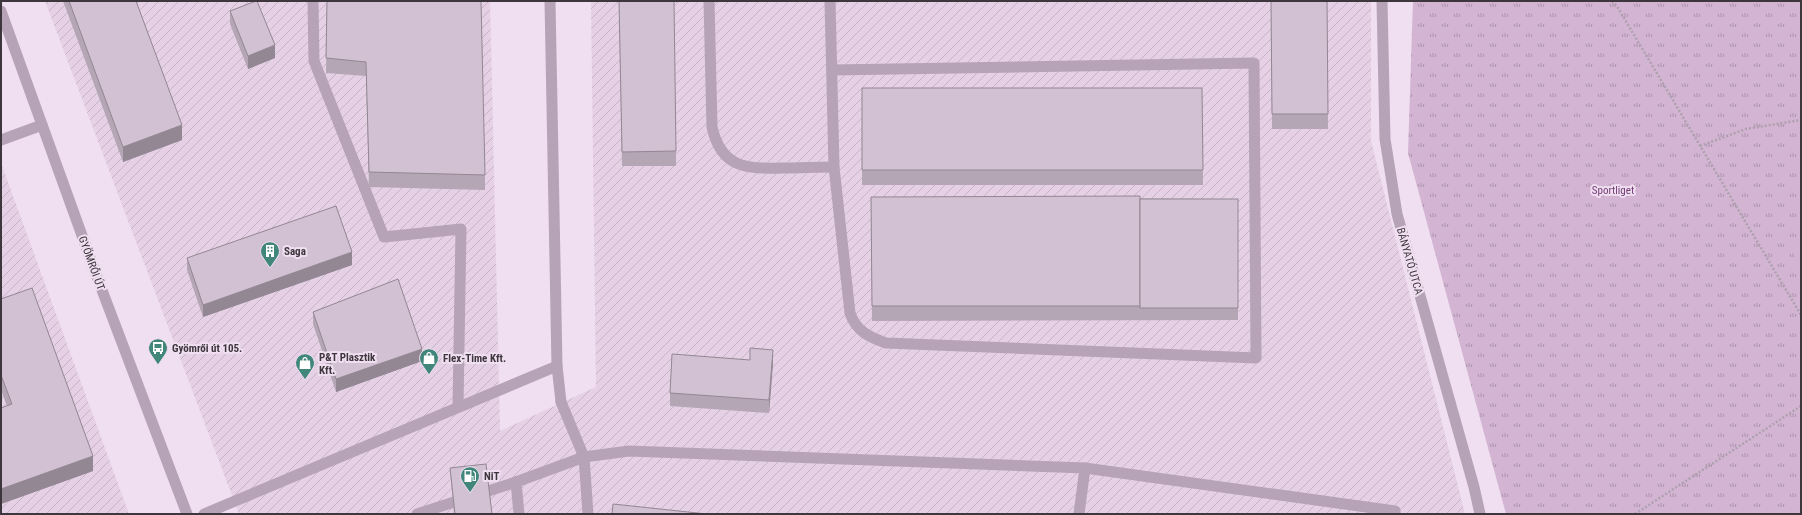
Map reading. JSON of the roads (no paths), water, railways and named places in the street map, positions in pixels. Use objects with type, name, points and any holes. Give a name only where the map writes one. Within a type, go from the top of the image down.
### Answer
[{"type":"street","points":[[313,1],[314,61],[384,237],[461,229],[458,406]]},
{"type":"street","points":[[550,1],[557,366],[561,402],[584,457],[588,514]]},
{"type":"street","points":[[709,1],[712,126],[715,140],[722,151],[731,160],[742,166],[756,168],[834,167]]},
{"type":"street","points":[[830,1],[834,167],[850,313],[853,323],[860,331],[872,338],[886,343],[1256,358],[1254,63],[832,70]]},
{"type":"street","name":"BÁNYATÓ UTCA","points":[[1382,1],[1384,139],[1390,179],[1397,214],[1474,487],[1480,514]]},
{"type":"street","name":"GYÖMRŐI ÚT","points":[[1,11],[97,277],[188,514]]},
{"type":"street","points":[[1,140],[42,124]]},
{"type":"street","points":[[204,514],[458,406],[557,366]]},
{"type":"street","points":[[417,514],[516,482],[584,457],[629,451],[1085,468],[1395,511],[1395,514]]},
{"type":"street","points":[[1079,514],[1085,468]]},
{"type":"street","points":[[516,482],[519,514]]},
{"type":"place","name":"Saga","points":[[270,268]]},
{"type":"place","name":"Gyömrői út 105.","points":[[158,365]]},
{"type":"place","name":"Flex-Time Kft.","points":[[429,375]]},
{"type":"place","name":"P&T Plasztik Kft.","points":[[305,380]]},
{"type":"place","name":"NiT","points":[[470,493]]},
{"type":"park label","name":"Sportliget","points":[[1613,190]]}]
